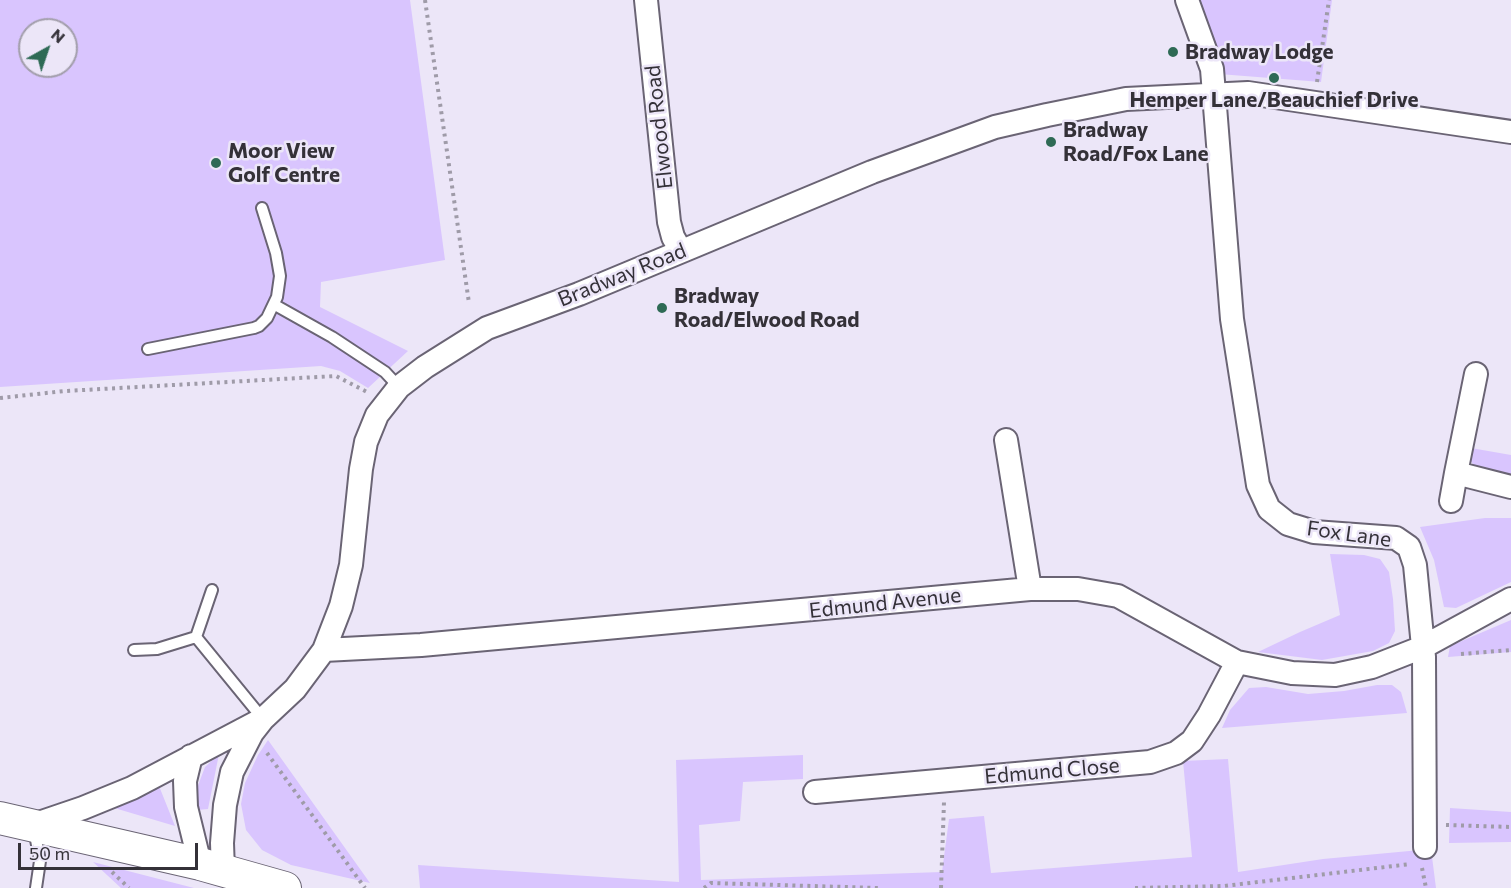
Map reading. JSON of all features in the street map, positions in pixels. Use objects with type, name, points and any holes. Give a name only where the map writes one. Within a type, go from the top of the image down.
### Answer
[{"type":"main road","points":[[0,818],[285,888]]},
{"type":"street","name":"Elwood Road","points":[[646,0],[669,222],[673,237],[681,251]]},
{"type":"street","name":"Fox Lane","points":[[1187,0],[1212,69],[1232,319],[1258,486],[1269,509],[1288,524],[1314,532],[1396,538],[1409,547],[1415,565],[1424,652],[1426,824],[1423,855]]},
{"type":"street","name":"Bradway Road","points":[[211,868],[223,835],[227,794],[232,772],[257,726],[295,689],[324,650],[341,606],[351,565],[366,442],[377,415],[392,396],[425,367],[487,328],[579,294],[872,172],[995,128],[1126,99],[1248,93],[1511,132]]},
{"type":"street","points":[[1451,501],[1476,374]]},
{"type":"street","points":[[1006,440],[1030,589]]},
{"type":"street","points":[[1456,473],[1511,487]]},
{"type":"street","name":"Edmund Avenue","points":[[324,650],[421,645],[1030,589],[1078,589],[1118,596],[1238,662],[1292,673],[1335,675],[1424,652],[1511,598]]},
{"type":"street","name":"Edmund Close","points":[[815,792],[1150,762],[1176,753],[1192,741],[1238,662]]},
{"type":"street","name":"Bradway Road","points":[[33,825],[132,788],[191,756],[257,726]]},
{"type":"street","points":[[191,756],[185,782],[186,807],[211,868]]},
{"type":"lane","points":[[148,349],[254,328],[263,323],[275,305],[280,276],[276,253],[262,208]]},
{"type":"lane","points":[[275,305],[332,337],[385,372],[392,396]]},
{"type":"lane","points":[[196,637],[212,590]]},
{"type":"lane","points":[[134,650],[157,649],[196,637]]},
{"type":"lane","points":[[196,637],[257,726]]},
{"type":"lane","points":[[33,825],[40,861],[36,888]]},
{"type":"path","points":[[425,0],[469,303]]},
{"type":"path","points":[[1314,103],[1329,0]]},
{"type":"path","points":[[0,398],[77,390],[336,376],[392,396]]},
{"type":"path","points":[[1424,652],[1511,650]]},
{"type":"path","points":[[257,726],[365,888]]},
{"type":"path","points":[[941,888],[944,780]]},
{"type":"path","points":[[1426,824],[1511,827]]},
{"type":"path","points":[[1135,888],[1224,886],[1423,855]]},
{"type":"path","points":[[704,888],[711,883],[879,888]]},
{"type":"shaded area","name":"Moor View Golf Centre","points":[[0,0],[410,0],[445,260],[321,282],[320,307],[408,351],[368,388],[340,371],[321,366],[0,387]]},
{"type":"shaded area","points":[[1193,0],[1332,0],[1321,82],[1219,74]]},
{"type":"shaded area","points":[[1471,448],[1511,455],[1511,480],[1479,472],[1470,460]]},
{"type":"shaded area","points":[[1485,518],[1511,518],[1511,582],[1456,608],[1444,607],[1434,560],[1420,527]]},
{"type":"shaded area","points":[[1330,554],[1364,555],[1380,559],[1389,572],[1395,631],[1389,643],[1373,651],[1322,660],[1258,652],[1340,615]]},
{"type":"shaded area","points":[[1511,620],[1511,652],[1448,657],[1450,646]]},
{"type":"shaded area","points":[[1392,685],[1401,692],[1407,713],[1222,728],[1230,710],[1249,688],[1266,687],[1308,694]]},
{"type":"shaded area","points":[[268,740],[370,883],[291,865],[262,850],[246,830],[241,804],[245,783]]},
{"type":"shaded area","points":[[219,754],[208,809],[197,810],[194,796],[205,767]]},
{"type":"shaded area","points":[[803,755],[803,779],[743,782],[740,821],[699,825],[701,880],[942,872],[949,819],[984,816],[991,873],[1192,857],[1183,761],[1228,759],[1238,872],[1323,859],[1431,849],[1436,888],[420,888],[418,865],[679,882],[676,760]]},
{"type":"shaded area","points":[[159,786],[175,826],[111,807]]},
{"type":"shaded area","points":[[1450,808],[1511,812],[1511,842],[1449,843]]},
{"type":"shaded area","points":[[93,862],[194,888],[121,888]]},
{"type":"place","name":"Bradway Lodge","points":[[1173,52]]},
{"type":"place","name":"Hemper Lane/Beauchief Drive","points":[[1274,78]]},
{"type":"place","name":"Bradway Road/Fox Lane","points":[[1051,142]]},
{"type":"place","name":"Moor View Golf Centre","points":[[216,163]]},
{"type":"place","name":"Bradway Road/Elwood Road","points":[[662,308]]}]
